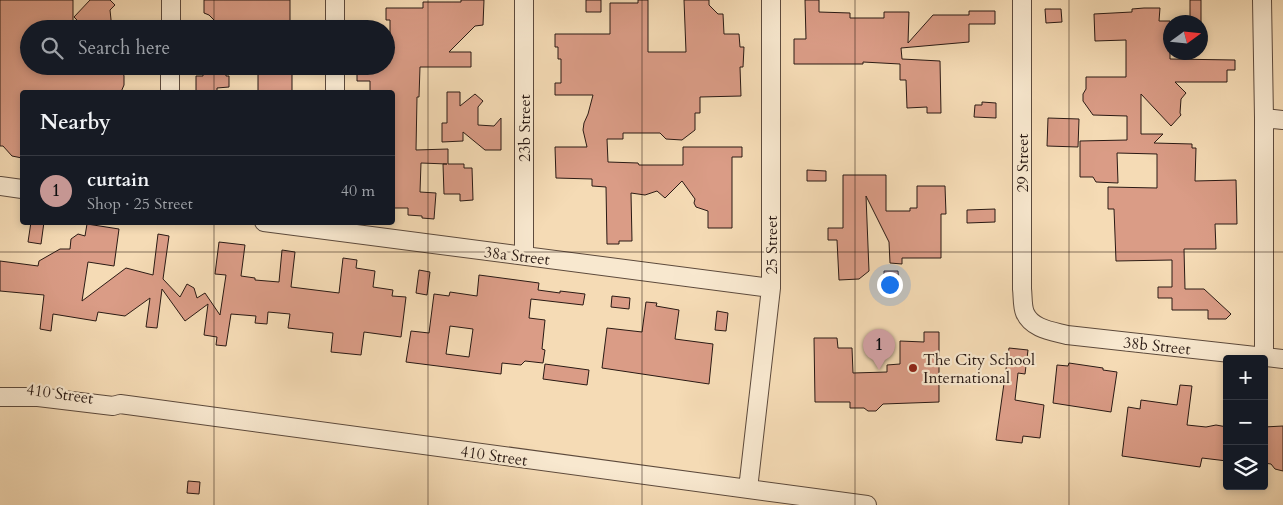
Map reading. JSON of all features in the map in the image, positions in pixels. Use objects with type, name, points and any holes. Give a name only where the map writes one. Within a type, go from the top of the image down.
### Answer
[{"type":"street","points":[[171,0],[171,20]]},
{"type":"street","points":[[335,0],[335,20]]},
{"type":"street","name":"23b Street","points":[[524,0],[524,255]]},
{"type":"street","name":"25 Street","points":[[748,489],[771,288],[771,0]]},
{"type":"street","name":"29 Street","points":[[1022,0],[1022,289],[1025,312],[1032,323]]},
{"type":"street","points":[[1262,0],[1264,355]]},
{"type":"street","points":[[170,75],[170,90]]},
{"type":"street","points":[[334,90],[335,75]]},
{"type":"street","points":[[1264,118],[1283,120]]},
{"type":"street","points":[[0,186],[20,189]]},
{"type":"street","name":"38a Street","points":[[306,225],[334,227],[771,288]]},
{"type":"street","name":"38b Street","points":[[1032,323],[1043,329],[1067,335],[1246,355]]},
{"type":"street","name":"38b Street","points":[[1268,357],[1283,359]]},
{"type":"street","name":"410 Street","points":[[0,385],[116,401],[120,404]]},
{"type":"street","name":"410 Street","points":[[0,397],[38,398],[113,406],[120,404],[867,505]]},
{"type":"building","points":[[0,0],[73,0],[73,20],[20,20],[20,75],[124,75],[124,85],[122,90],[20,90],[20,158],[12,156],[3,146],[0,146]]},
{"type":"building","points":[[90,0],[110,0],[115,5],[110,10],[111,20],[77,20],[74,17]]},
{"type":"building","points":[[204,0],[290,0],[290,20],[214,20],[204,13]]},
{"type":"building","points":[[461,0],[484,0],[483,25],[475,26],[449,52],[471,52],[471,67],[420,67],[419,97],[417,97],[416,150],[448,149],[448,164],[464,164],[464,168],[472,168],[473,200],[460,201],[460,194],[444,194],[443,164],[447,164],[421,163],[420,192],[436,193],[434,219],[408,215],[408,208],[395,208],[395,90],[370,90],[370,81],[357,81],[357,75],[395,75],[395,20],[386,20],[386,8],[423,8],[423,2],[461,2]]},
{"type":"building","points":[[586,0],[601,0],[601,12],[586,12]]},
{"type":"building","points":[[638,0],[648,0],[648,52],[686,52],[684,0],[709,0],[709,5],[718,14],[723,14],[724,34],[739,34],[740,47],[744,47],[743,67],[740,67],[741,96],[700,97],[700,113],[695,113],[695,130],[682,140],[666,139],[660,133],[623,133],[623,139],[607,139],[608,162],[638,163],[639,165],[683,165],[683,147],[742,147],[742,157],[732,157],[732,228],[708,228],[708,211],[696,207],[695,199],[682,181],[665,198],[657,191],[645,195],[631,193],[632,241],[619,241],[619,244],[607,244],[606,187],[592,186],[592,179],[556,178],[555,147],[587,147],[583,130],[593,95],[555,95],[555,83],[561,83],[561,59],[558,59],[558,47],[555,47],[555,34],[610,34],[610,3],[638,3]]},
{"type":"building","points":[[805,0],[819,0],[819,12],[850,13],[850,18],[884,18],[884,12],[909,12],[908,43],[933,15],[969,15],[969,11],[995,11],[995,24],[969,24],[969,42],[901,48],[902,59],[940,61],[941,113],[927,113],[927,107],[907,108],[906,80],[900,80],[900,64],[863,62],[863,64],[794,64],[794,39],[806,39]]},
{"type":"building","points":[[1190,0],[1201,0],[1201,15],[1190,15]]},
{"type":"building","points":[[1160,8],[1159,21],[1163,21],[1163,60],[1235,60],[1235,70],[1227,70],[1227,82],[1175,82],[1186,93],[1181,99],[1181,115],[1171,126],[1141,94],[1141,134],[1163,134],[1154,143],[1192,144],[1192,148],[1196,148],[1195,181],[1236,180],[1237,224],[1215,224],[1216,249],[1184,249],[1185,289],[1204,289],[1231,314],[1226,319],[1208,319],[1208,310],[1172,310],[1172,298],[1158,298],[1158,287],[1172,287],[1172,260],[1116,261],[1114,209],[1108,209],[1108,187],[1157,188],[1157,154],[1117,153],[1118,183],[1096,182],[1093,177],[1080,177],[1080,141],[1127,140],[1127,116],[1093,115],[1083,101],[1086,77],[1126,77],[1126,40],[1095,41],[1094,14],[1132,12],[1132,9]]},
{"type":"building","points":[[1045,9],[1061,9],[1062,22],[1046,23]]},
{"type":"building","points":[[258,75],[292,75],[292,90],[258,90]]},
{"type":"building","points":[[196,76],[229,76],[229,87],[217,88],[217,90],[196,90]]},
{"type":"building","points":[[447,92],[460,92],[460,106],[475,94],[483,101],[478,107],[478,125],[494,126],[501,118],[501,150],[485,150],[463,132],[463,141],[442,142],[442,123],[447,123]]},
{"type":"building","points":[[982,102],[996,103],[996,118],[974,117],[975,105],[982,105]]},
{"type":"building","points":[[1048,118],[1079,119],[1078,147],[1047,146]]},
{"type":"building","points":[[807,170],[826,171],[826,181],[807,181]]},
{"type":"building","points":[[843,175],[886,175],[886,211],[910,211],[910,208],[917,208],[917,186],[945,186],[946,214],[941,214],[941,258],[902,258],[902,264],[890,263],[889,242],[866,196],[869,271],[859,279],[839,280],[837,240],[828,240],[828,228],[843,228]]},
{"type":"building","points":[[995,209],[995,222],[967,223],[967,210]]},
{"type":"building","points":[[31,225],[44,225],[41,244],[28,242]]},
{"type":"building","points":[[87,225],[119,229],[114,266],[88,262],[82,301],[126,268],[153,275],[158,234],[169,236],[163,279],[180,297],[187,284],[194,288],[197,298],[205,293],[220,315],[226,275],[215,274],[219,242],[245,245],[241,276],[255,278],[255,280],[279,282],[282,250],[295,252],[291,287],[339,293],[343,258],[357,260],[356,268],[375,271],[373,287],[393,290],[392,296],[406,297],[401,337],[364,332],[361,355],[331,352],[333,333],[288,328],[290,314],[268,312],[267,324],[255,323],[256,316],[231,314],[226,346],[216,345],[217,337],[204,335],[208,304],[185,321],[162,289],[157,328],[146,327],[150,298],[125,316],[98,312],[96,321],[53,314],[51,331],[40,329],[44,295],[0,291],[0,261],[38,266],[39,261],[60,249],[70,249],[71,239],[78,234],[85,236]]},
{"type":"building","points":[[419,270],[430,272],[427,295],[416,293]]},
{"type":"building","points":[[884,271],[898,271],[899,286],[884,286]]},
{"type":"building","points":[[479,275],[539,283],[538,290],[585,294],[583,305],[531,299],[529,318],[545,320],[542,349],[545,350],[543,363],[525,361],[521,365],[502,363],[501,374],[406,362],[411,331],[429,333],[434,294],[449,296],[450,292],[477,296]],"holes":[[[450,326],[473,329],[469,357],[446,354]]]},
{"type":"building","points":[[612,296],[630,298],[629,309],[611,307]]},
{"type":"building","points":[[646,302],[657,303],[656,306],[679,310],[675,339],[713,344],[709,384],[602,368],[607,328],[642,332]]},
{"type":"building","points":[[717,311],[728,313],[726,331],[715,330]]},
{"type":"building","name":"The City School International","points":[[924,332],[939,332],[939,402],[883,404],[876,411],[868,411],[864,408],[850,408],[850,402],[815,402],[814,338],[837,338],[838,348],[852,348],[853,373],[887,372],[887,365],[900,364],[900,341],[924,342]]},
{"type":"building","points":[[1009,348],[1028,350],[1025,374],[1018,373],[1015,400],[1044,405],[1040,438],[1023,436],[1022,443],[996,440]]},
{"type":"building","points":[[1069,363],[1117,372],[1111,412],[1053,403],[1057,365],[1068,366]]},
{"type":"building","points":[[545,364],[589,370],[587,385],[543,379]]},
{"type":"building","points":[[1180,385],[1192,386],[1187,425],[1223,426],[1223,461],[1202,458],[1200,467],[1122,456],[1128,407],[1140,409],[1141,400],[1177,405]]},
{"type":"building","points":[[1283,426],[1283,471],[1275,469],[1268,464],[1268,427]]},
{"type":"building","points":[[188,481],[200,482],[199,494],[187,493]]},
{"type":"place","name":"The City School International","points":[[913,368]]},
{"type":"place","name":"curtain","points":[[879,370]]}]
